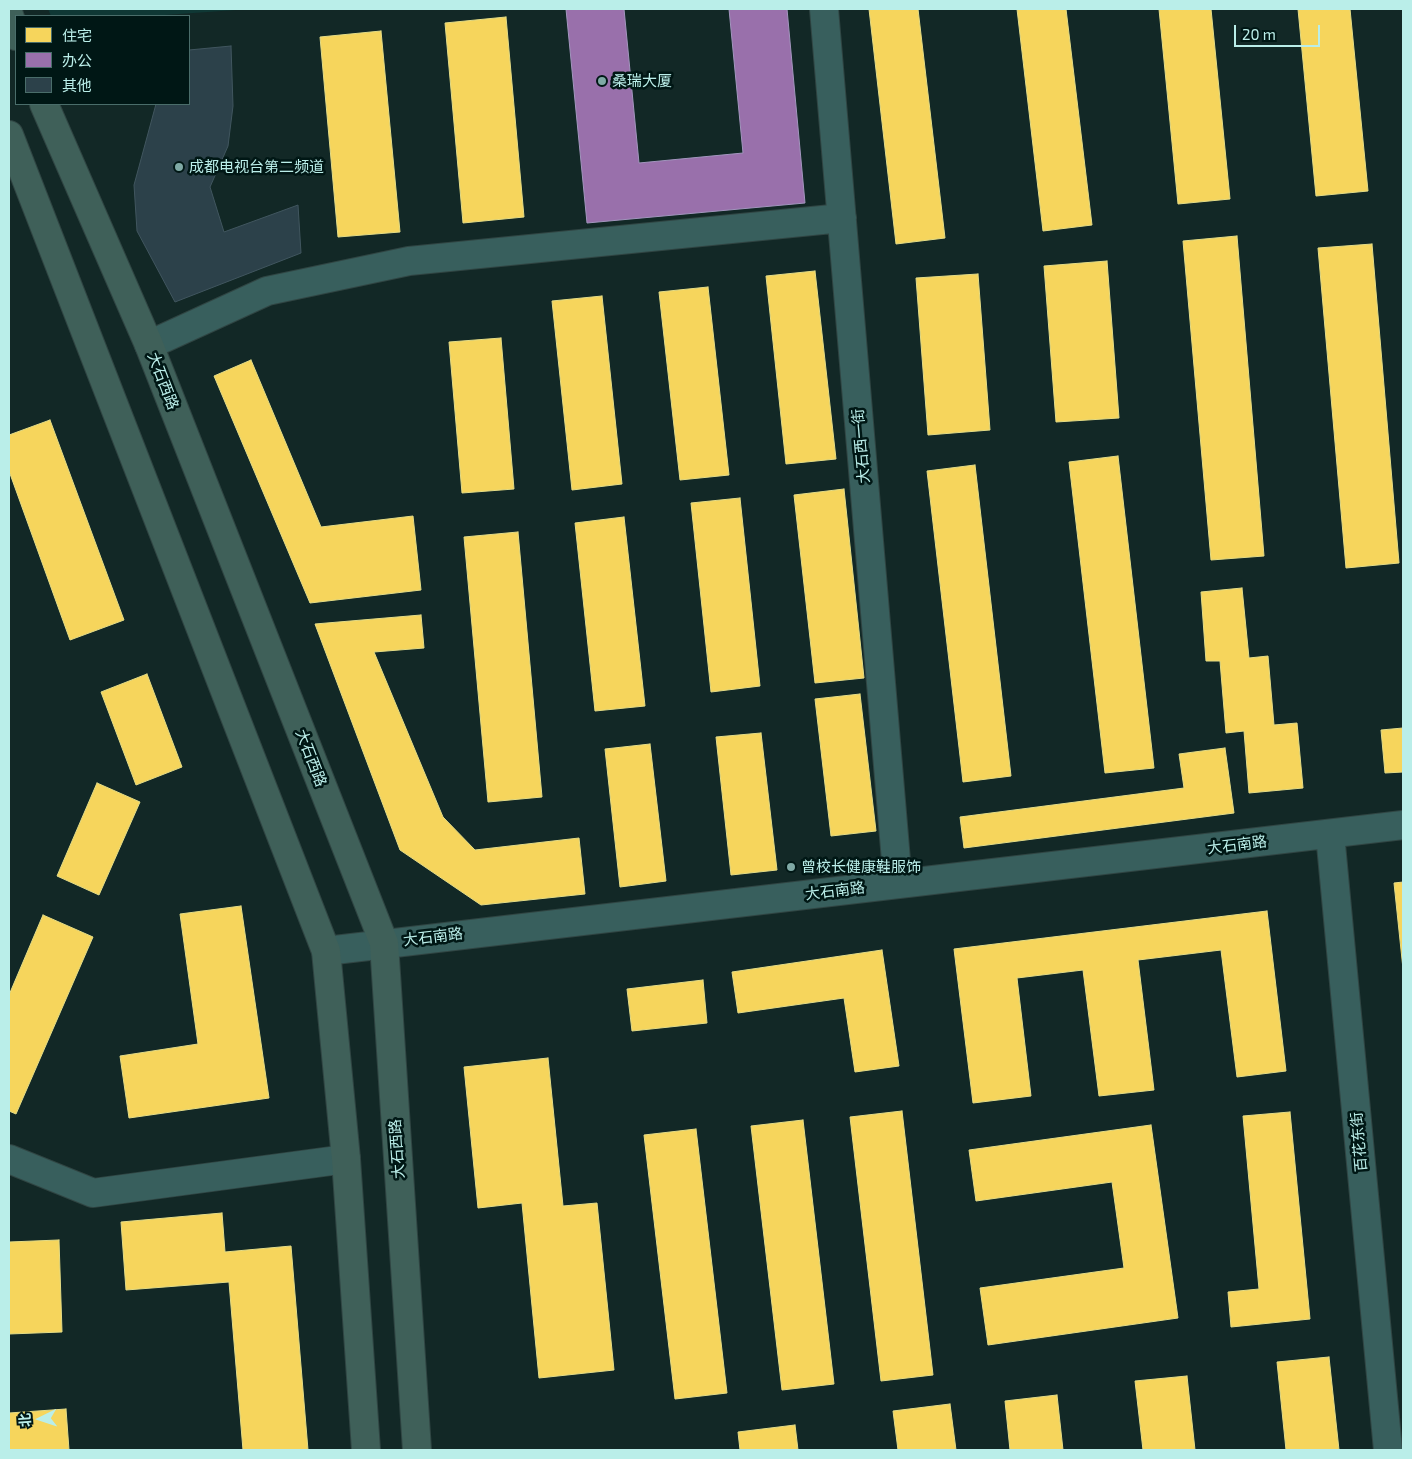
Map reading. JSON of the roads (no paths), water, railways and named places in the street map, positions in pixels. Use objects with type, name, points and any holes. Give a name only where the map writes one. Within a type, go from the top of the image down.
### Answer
[{"type":"main road","points":[[9,16],[15,33]]},
{"type":"main road","name":"大石西路","points":[[44,105],[149,345],[384,943],[417,1450]]},
{"type":"main road","points":[[9,135],[326,951],[346,1160],[366,1450]]},
{"type":"street","name":"大石西一街","points":[[824,9],[898,884]]},
{"type":"street","points":[[149,345],[267,291],[409,261],[842,218]]},
{"type":"street","name":"大石南路","points":[[326,951],[1403,825]]},
{"type":"street","name":"百花东街","points":[[1330,834],[1388,1450]]},
{"type":"street","points":[[9,1160],[93,1193],[346,1160]]},
{"type":"place","name":"桑瑞大厦","points":[[602,81]]},
{"type":"place","name":"成都电视台第二频道","points":[[179,167]]},
{"type":"place","name":"曾校长健康鞋服饰","points":[[791,867]]}]
